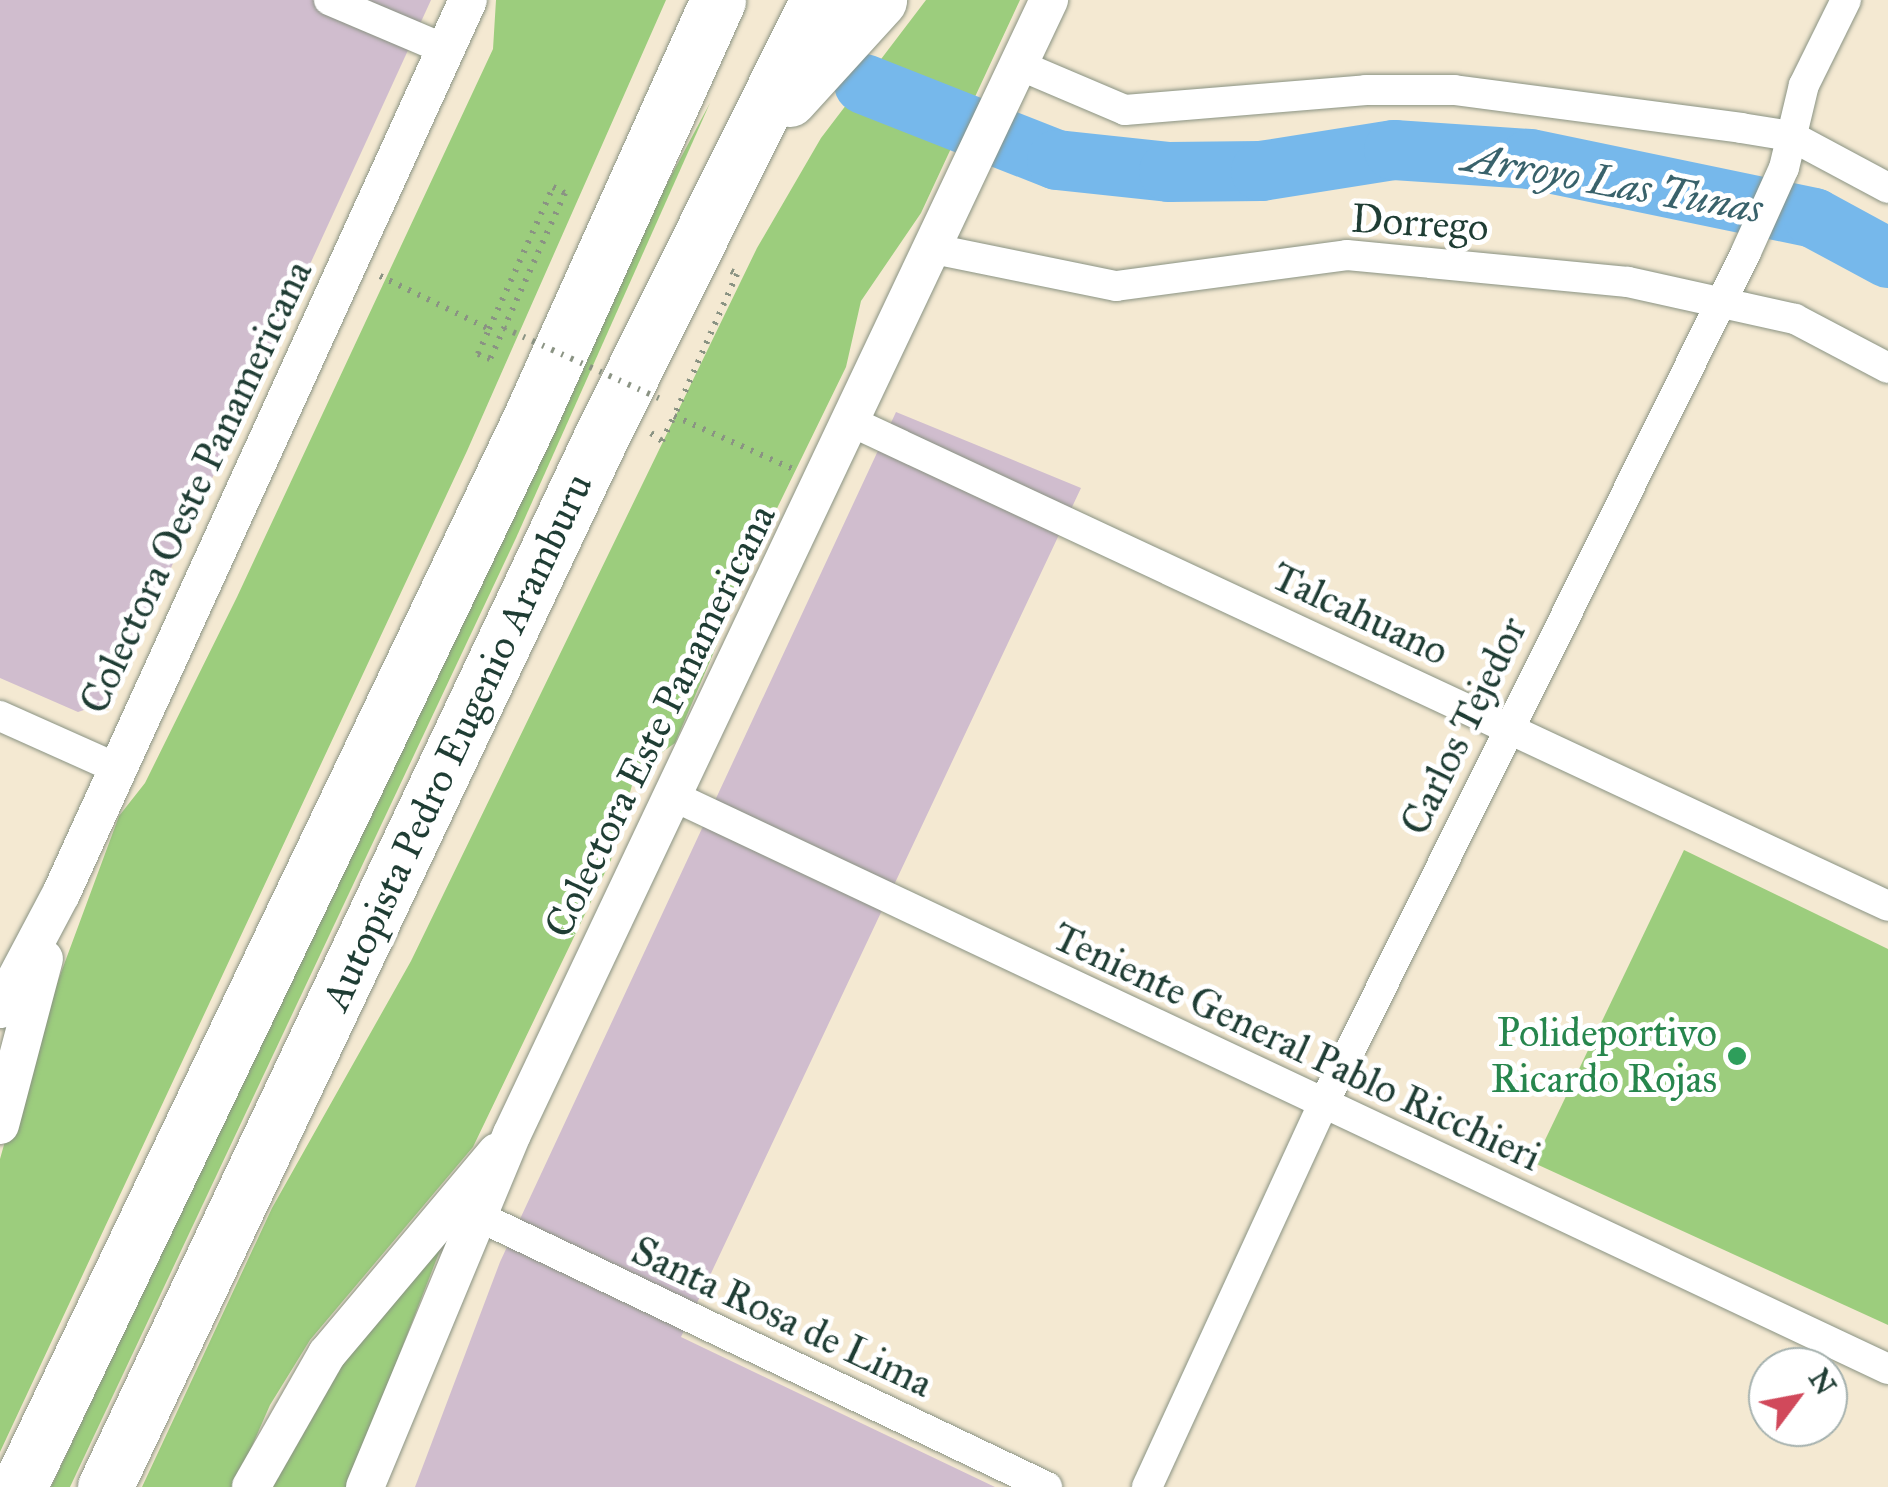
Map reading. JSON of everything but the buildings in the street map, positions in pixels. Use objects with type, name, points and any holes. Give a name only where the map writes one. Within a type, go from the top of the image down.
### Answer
[{"type":"highway","name":"Autopista Pedro Eugenio Aramburu","points":[[18,1487],[529,420],[718,0]]},
{"type":"highway","name":"Autopista Pedro Eugenio Aramburu","points":[[105,1487],[818,0]]},
{"type":"highway","points":[[743,150],[879,0]]},
{"type":"street","points":[[329,0],[446,50]]},
{"type":"street","name":"Colectora Oeste Panamericana","points":[[0,1009],[61,894],[468,0]]},
{"type":"street","name":"Colectora Este Panamericana","points":[[364,1487],[482,1218],[512,1134],[1049,0]]},
{"type":"street","name":"Carlos Tejedor","points":[[1148,1487],[1323,1105],[1746,252],[1784,168],[1804,85],[1846,0]]},
{"type":"street","points":[[1019,65],[1126,110],[1366,90],[1454,90],[1791,136],[1888,188]]},
{"type":"street","name":"Dorrego","points":[[934,249],[1116,286],[1347,255],[1645,284],[1795,319],[1888,368]]},
{"type":"street","name":"Talcahuano","points":[[852,422],[1888,906]]},
{"type":"street","points":[[0,716],[116,768]]},
{"type":"street","name":"Teniente General Pablo Ricchieri","points":[[672,796],[1888,1368]]},
{"type":"street","points":[[0,1125],[61,894]]},
{"type":"street","points":[[250,1487],[327,1354],[512,1134]]},
{"type":"street","name":"Santa Rosa de Lima","points":[[482,1218],[1047,1487]]},
{"type":"path","points":[[553,187],[566,192],[504,328],[490,359],[478,354],[553,187]]},
{"type":"path","points":[[349,261],[490,329]]},
{"type":"path","points":[[672,385],[650,436],[662,441],[737,274],[724,268],[717,285]]},
{"type":"path","points":[[504,328],[665,401]]},
{"type":"path","points":[[674,416],[824,482]]},
{"type":"shaded area","points":[[0,0],[431,0],[110,701],[78,712],[0,678]]},
{"type":"shaded area","points":[[896,412],[1081,488],[681,1337],[995,1487],[415,1487],[500,1262]]},
{"type":"green space","points":[[496,0],[666,0],[467,451],[0,1452],[0,1159],[25,1070],[119,816],[145,783],[237,597],[493,49]]},
{"type":"green space","points":[[926,0],[1020,0],[921,213],[861,301],[846,367],[763,537],[675,743],[636,771],[611,860],[473,1147],[310,1340],[270,1405],[234,1487],[142,1487],[272,1208],[411,961],[757,248],[821,138]]},
{"type":"green space","points":[[710,103],[516,538],[70,1487],[51,1487],[655,206]]},
{"type":"green space","name":"Polideportivo Ricardo Rojas","points":[[1684,850],[1888,949],[1888,1325],[1534,1163]]},
{"type":"green space","points":[[444,1240],[348,1487],[270,1487],[344,1355]]},
{"type":"waterway","name":"Arroyo Las Tunas","points":[[864,84],[1057,160],[1169,172],[1261,171],[1394,150],[1530,159],[1814,218],[1888,258]]},
{"type":"place","name":"Polideportivo Ricardo Rojas","points":[[1737,1056]]}]
